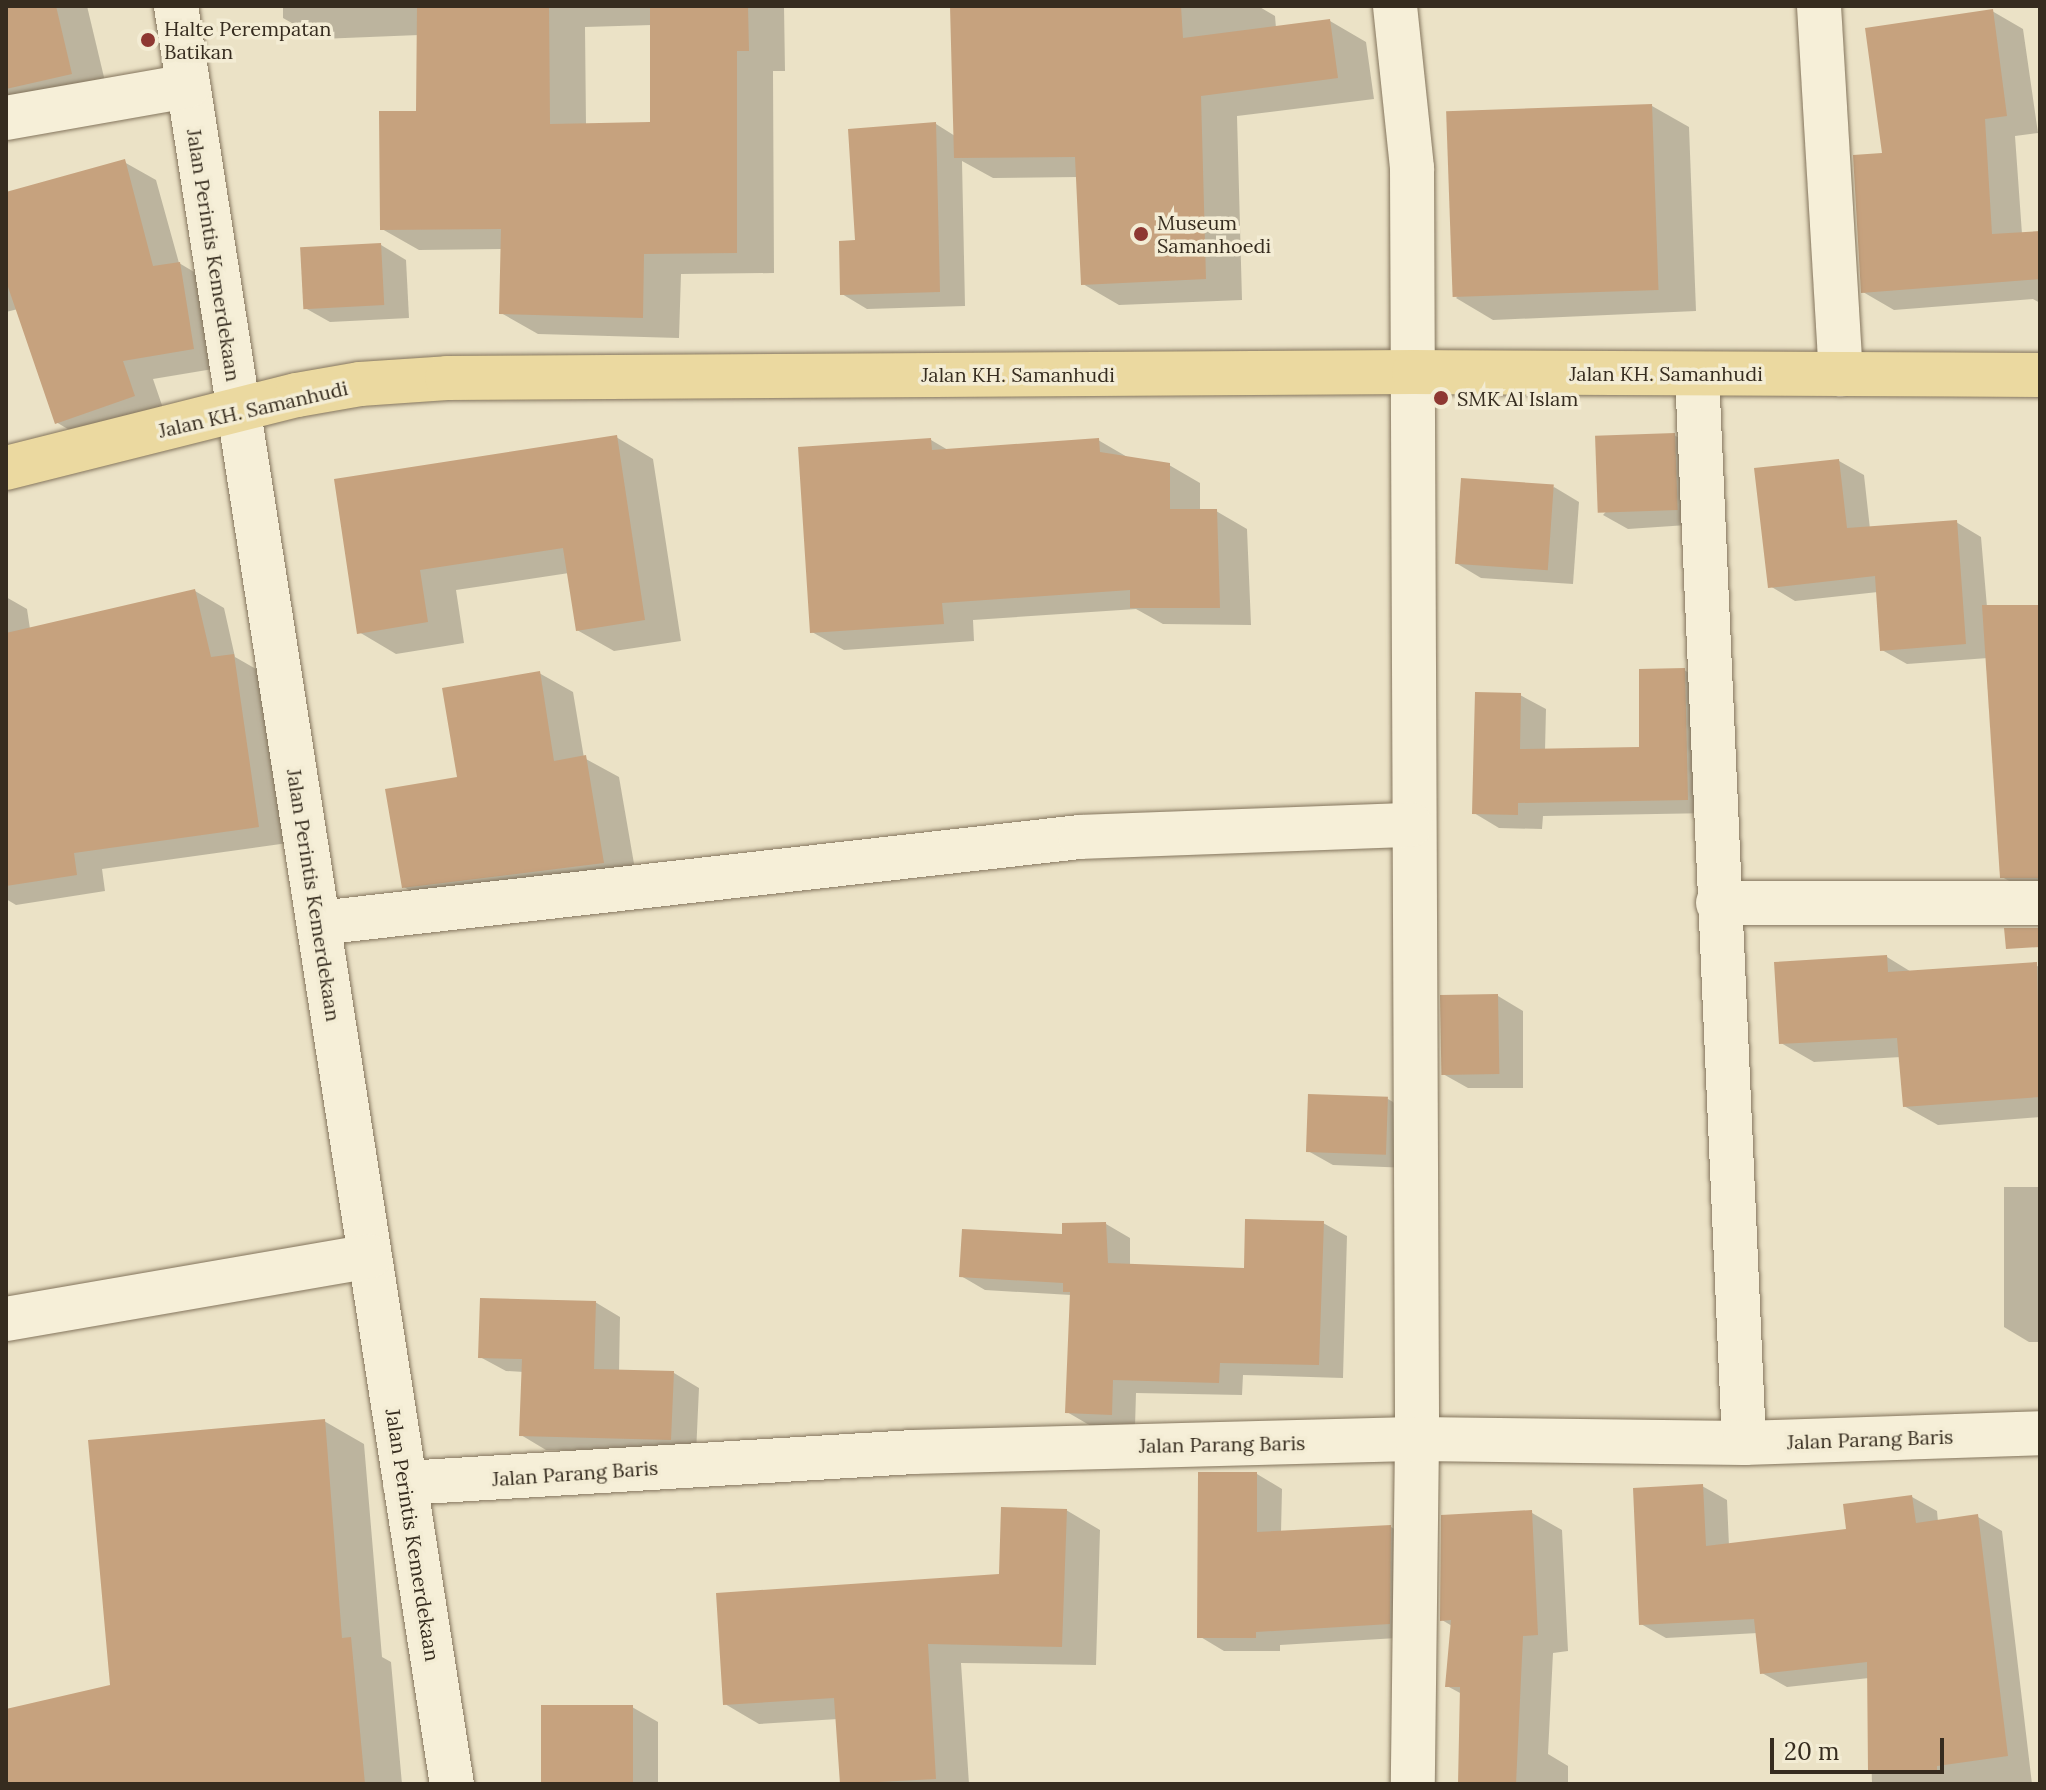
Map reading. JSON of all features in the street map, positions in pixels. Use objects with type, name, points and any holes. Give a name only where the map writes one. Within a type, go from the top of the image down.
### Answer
[{"type":"main road","name":"Jalan KH. Samanhudi","points":[[6,468],[360,384],[447,378],[1414,372],[2040,375]]},
{"type":"street","name":"Jalan Perintis Kemerdekaan","points":[[176,6],[452,1784]]},
{"type":"street","points":[[1395,6],[1412,168],[1411,825],[1417,1439],[1413,1784]]},
{"type":"street","points":[[1819,6],[1841,374]]},
{"type":"street","points":[[6,118],[188,86]]},
{"type":"street","points":[[1697,374],[1744,1443]]},
{"type":"street","points":[[319,923],[1080,837],[1411,825]]},
{"type":"street","points":[[1718,903],[2040,903]]},
{"type":"street","points":[[6,1319],[370,1256]]},
{"type":"street","name":"Jalan Parang Baris","points":[[405,1483],[913,1452],[1417,1439],[1744,1443],[2040,1433]]},
{"type":"building","points":[[6,6],[56,6],[72,74],[6,89]]},
{"type":"building","points":[[417,6],[549,6],[550,124],[650,122],[650,6],[748,6],[749,51],[737,51],[737,253],[644,254],[643,318],[499,314],[501,229],[380,230],[379,111],[416,111]]},
{"type":"building","points":[[950,6],[1181,6],[1183,38],[1330,19],[1338,78],[1201,96],[1206,279],[1081,285],[1075,157],[954,158]]},
{"type":"building","points":[[1993,9],[2007,116],[1985,119],[1992,234],[2040,231],[2040,279],[1861,293],[1853,155],[1882,153],[1865,28]]},
{"type":"building","points":[[1652,104],[1658,290],[1453,297],[1446,111]]},
{"type":"building","points":[[936,122],[940,292],[840,295],[839,241],[855,240],[848,129]]},
{"type":"building","points":[[125,159],[153,266],[180,262],[194,349],[123,361],[135,396],[55,424],[6,281],[6,192]]},
{"type":"building","points":[[381,243],[384,305],[303,309],[300,247]]},
{"type":"building","points":[[1675,433],[1678,510],[1598,513],[1595,436]]},
{"type":"building","points":[[617,435],[645,620],[576,631],[563,548],[420,570],[428,622],[357,634],[334,479]]},
{"type":"building","points":[[931,438],[932,450],[1099,438],[1100,452],[1170,463],[1170,509],[1217,509],[1220,608],[1130,608],[1130,590],[942,603],[944,624],[810,633],[798,447]]},
{"type":"building","points":[[1839,459],[1847,528],[1957,520],[1966,644],[1880,651],[1875,576],[1768,588],[1754,468]]},
{"type":"building","points":[[1461,478],[1554,484],[1548,570],[1455,564]]},
{"type":"building","points":[[195,589],[211,657],[234,654],[259,827],[74,853],[77,875],[6,886],[6,633]]},
{"type":"building","points":[[1982,605],[2040,605],[2040,878],[2000,878]]},
{"type":"building","points":[[1685,668],[1688,800],[1518,803],[1518,815],[1472,814],[1475,692],[1521,693],[1520,749],[1639,747],[1639,669]]},
{"type":"building","points":[[540,671],[554,761],[586,755],[604,863],[402,888],[385,789],[457,777],[442,688]]},
{"type":"building","points":[[2004,928],[2040,928],[2040,947],[2006,949]]},
{"type":"building","points":[[1887,955],[1888,972],[2037,962],[2040,1097],[1903,1107],[1897,1038],[1779,1044],[1774,962]]},
{"type":"building","points":[[1498,994],[1499,1074],[1441,1075],[1440,995]]},
{"type":"building","points":[[1308,1094],[1388,1097],[1386,1155],[1306,1152]]},
{"type":"building","points":[[1245,1219],[1324,1221],[1319,1365],[1220,1363],[1219,1383],[1113,1380],[1112,1415],[1065,1413],[1070,1292],[1063,1292],[1063,1283],[959,1277],[962,1229],[1062,1234],[1062,1223],[1106,1222],[1108,1263],[1244,1268]]},
{"type":"building","points":[[480,1298],[596,1301],[594,1369],[674,1371],[671,1440],[519,1436],[522,1359],[478,1358]]},
{"type":"building","points":[[325,1419],[342,1638],[351,1637],[365,1784],[6,1784],[6,1709],[110,1685],[88,1440]]},
{"type":"building","points":[[1198,1472],[1257,1472],[1257,1532],[1391,1525],[1390,1624],[1256,1632],[1256,1638],[1197,1638]]},
{"type":"building","points":[[1703,1484],[1706,1546],[1846,1529],[1843,1504],[1912,1495],[1916,1523],[1978,1514],[2008,1756],[1937,1766],[1937,1772],[1868,1772],[1867,1662],[1760,1674],[1754,1619],[1639,1625],[1633,1488]]},
{"type":"building","points":[[1001,1507],[1067,1509],[1062,1647],[928,1644],[936,1779],[840,1784],[834,1698],[723,1705],[716,1593],[999,1574]]},
{"type":"building","points":[[1532,1510],[1538,1635],[1523,1636],[1516,1784],[1458,1784],[1460,1687],[1445,1687],[1451,1620],[1440,1621],[1441,1515]]},
{"type":"building","points":[[541,1705],[633,1705],[633,1784],[541,1784]]},
{"type":"place","name":"Halte Perempatan Batikan","points":[[148,40]]},
{"type":"place","name":"Museum Samanhoedi","points":[[1141,234]]},
{"type":"place","name":"SMK Al Islam","points":[[1441,398]]}]
